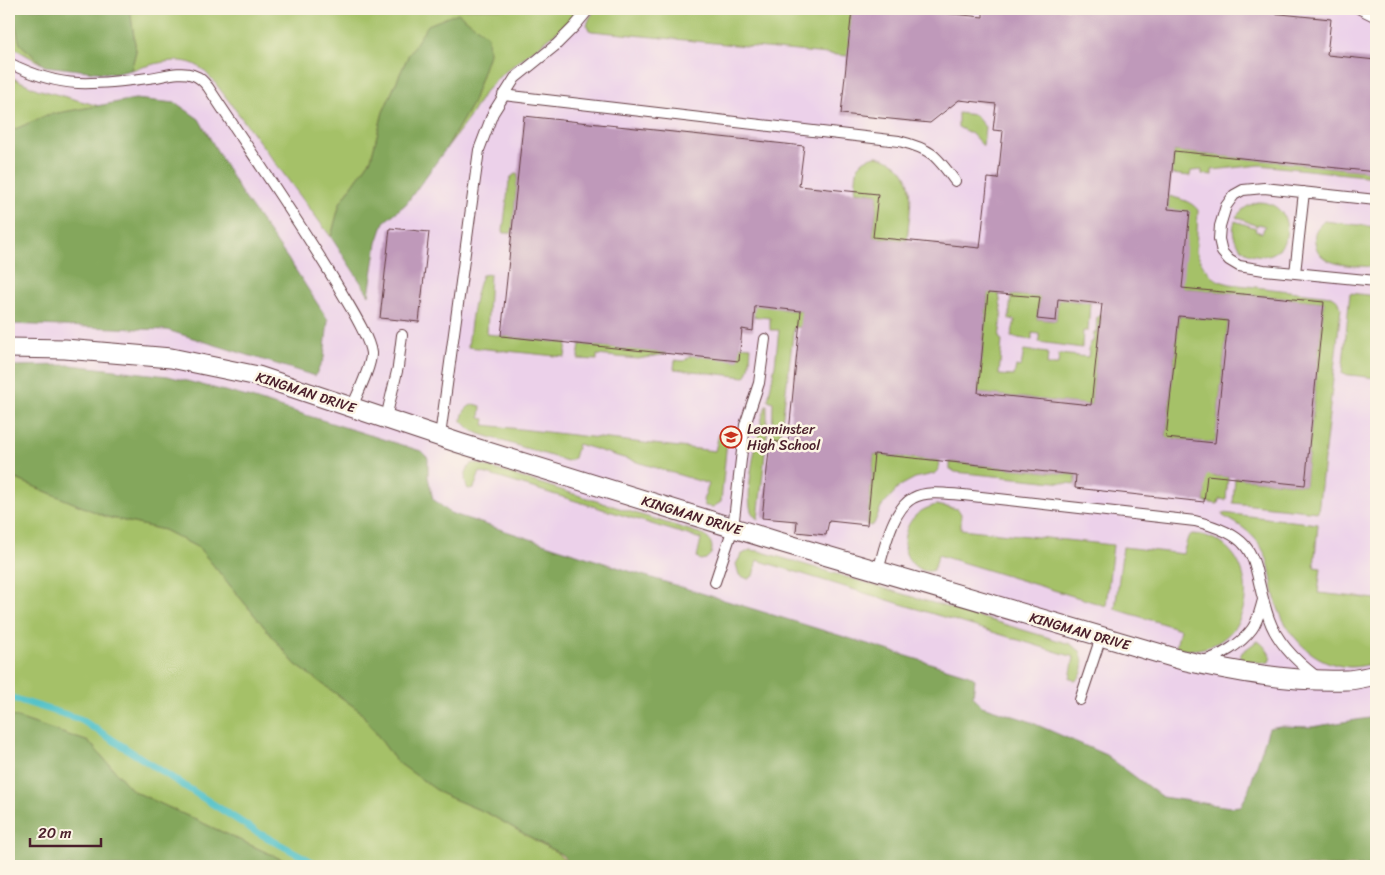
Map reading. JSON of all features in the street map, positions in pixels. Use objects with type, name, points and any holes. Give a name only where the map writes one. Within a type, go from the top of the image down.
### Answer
[{"type":"street","name":"KINGMAN DRIVE","points":[[9,348],[65,348],[171,358],[258,376],[440,436],[733,528],[1194,663],[1277,677],[1348,680],[1376,675]]},
{"type":"lane","points":[[440,436],[476,166],[486,129],[503,96],[515,78],[556,45],[589,9]]},
{"type":"lane","points":[[1360,9],[1376,16]]},
{"type":"lane","points":[[9,63],[27,72],[44,77],[78,83],[129,80],[179,73],[192,74],[200,78],[208,87],[313,244],[367,341],[371,354],[370,363],[352,407]]},
{"type":"lane","points":[[503,96],[899,141],[924,148],[933,153],[954,181]]},
{"type":"lane","points":[[1376,200],[1264,188],[1243,190],[1234,195],[1226,206],[1220,226],[1219,239],[1222,252],[1229,260],[1239,266],[1295,274],[1376,281]]},
{"type":"lane","points":[[1295,274],[1304,192]]},
{"type":"lane","points":[[386,418],[398,367],[402,335]]},
{"type":"lane","points":[[715,582],[733,528],[745,425],[759,382],[765,339]]},
{"type":"lane","points":[[878,571],[896,518],[904,506],[913,498],[929,494],[948,494],[1178,518],[1210,524],[1225,530],[1248,547],[1254,560],[1269,620],[1277,635],[1303,667],[1319,679]]},
{"type":"lane","points":[[1194,663],[1223,653],[1239,642],[1252,629],[1259,616],[1263,599]]},
{"type":"lane","points":[[1080,700],[1101,637]]},
{"type":"shaded area","name":"Leominster High School","points":[[9,9],[1376,9],[1376,776],[1369,866],[728,866],[9,388]]},
{"type":"green space","points":[[9,9],[12,9],[20,44],[45,66],[9,45]]},
{"type":"green space","points":[[12,9],[130,9],[136,51],[131,70],[114,74],[45,66],[20,44]]},
{"type":"green space","points":[[130,9],[583,9],[567,24],[501,75],[484,93],[469,118],[445,150],[472,104],[489,54],[409,54],[383,112],[371,159],[340,203],[331,237],[213,80],[203,70],[194,64],[177,61],[158,63],[131,70],[136,51]]},
{"type":"green space","points":[[596,9],[852,9],[848,56],[592,31],[589,30],[587,25]]},
{"type":"green space","points":[[458,13],[488,36],[489,54],[472,104],[445,150],[406,204],[384,222],[377,243],[369,295],[331,237],[340,203],[371,159],[383,112],[409,54],[428,25]]},
{"type":"green space","points":[[9,76],[37,89],[99,106],[47,115],[9,132]]},
{"type":"green space","points":[[135,99],[176,103],[199,119],[240,191],[293,266],[328,320],[324,358],[315,376],[167,330],[9,324],[9,132],[47,115]]},
{"type":"green space","points":[[958,113],[975,115],[985,127],[983,146],[972,134],[958,127]]},
{"type":"green space","points":[[1174,151],[1376,172],[1375,177],[1260,165],[1212,170],[1212,175],[1202,174],[1202,170],[1191,171],[1190,176],[1171,174]]},
{"type":"green space","points":[[877,156],[891,161],[901,169],[907,178],[911,201],[907,240],[873,237],[878,194],[855,191],[860,164],[864,160]]},
{"type":"green space","points":[[515,174],[518,174],[512,233],[504,233],[509,182]]},
{"type":"green space","points":[[1169,196],[1189,202],[1198,210],[1196,252],[1204,267],[1219,281],[1230,284],[1331,296],[1339,303],[1341,308],[1318,512],[1233,503],[1235,478],[1305,485],[1324,302],[1182,288],[1168,209]]},
{"type":"green space","points":[[1258,202],[1271,205],[1281,211],[1286,221],[1287,232],[1284,242],[1278,250],[1268,255],[1256,255],[1247,252],[1239,246],[1234,236],[1235,221],[1256,228],[1255,231],[1262,233],[1265,226],[1258,224],[1257,226],[1236,217],[1251,204]]},
{"type":"green space","points":[[1324,221],[1376,227],[1376,267],[1339,264],[1323,257],[1318,251],[1315,242],[1315,233]]},
{"type":"green space","points":[[490,274],[487,334],[567,343],[565,357],[468,347],[476,292],[482,275]]},
{"type":"green space","points":[[988,292],[999,293],[1002,315],[999,338],[1002,340],[999,375],[1014,376],[1016,366],[1021,367],[1024,350],[1048,353],[1047,365],[1058,365],[1059,354],[1088,357],[1090,342],[1093,342],[1094,332],[1096,332],[1097,317],[1101,314],[1091,405],[978,393]]},
{"type":"green space","points":[[1350,293],[1376,296],[1376,378],[1342,374]]},
{"type":"green space","points":[[1011,295],[1040,297],[1037,319],[1056,321],[1058,299],[1090,303],[1088,331],[1083,331],[1082,348],[1039,342],[1039,334],[1032,333],[1032,340],[1011,337],[1015,320],[1009,319]]},
{"type":"green space","points":[[742,300],[787,310],[812,312],[811,328],[794,327],[780,438],[772,436],[773,402],[768,400],[779,330],[770,330],[770,318],[740,315]]},
{"type":"green space","points":[[1179,316],[1228,321],[1215,443],[1166,438]]},
{"type":"green space","points":[[580,344],[666,354],[638,359],[597,355],[597,360],[578,359]]},
{"type":"green space","points":[[740,346],[751,347],[749,367],[745,377],[674,369],[675,360],[684,361],[690,356]]},
{"type":"green space","points":[[71,365],[168,376],[251,398],[421,451],[428,458],[428,477],[433,499],[450,513],[629,571],[969,675],[975,679],[973,696],[982,706],[1026,720],[1106,755],[1162,797],[1230,807],[1241,806],[1248,792],[1269,728],[1280,726],[1311,727],[1376,717],[1376,866],[572,866],[562,855],[489,814],[442,794],[396,761],[360,711],[295,664],[199,548],[164,530],[107,517],[9,476],[9,366]]},
{"type":"green space","points":[[474,404],[481,406],[480,418],[485,419],[484,425],[715,451],[719,434],[726,434],[721,502],[713,507],[705,506],[703,500],[709,484],[578,444],[574,458],[567,461],[480,434],[470,429],[462,421],[465,410]]},
{"type":"green space","points":[[766,405],[767,435],[758,520],[751,511],[749,489],[756,443]]},
{"type":"green space","points":[[874,454],[939,461],[938,470],[934,474],[915,478],[900,486],[881,507],[874,524],[870,526],[867,525]]},
{"type":"green space","points":[[1174,456],[1214,461],[1213,476],[1228,477],[1226,500],[1219,499],[1218,504],[1204,502],[1205,490]]},
{"type":"green space","points":[[950,462],[1076,475],[1075,484],[955,472],[950,469]]},
{"type":"green space","points":[[475,463],[702,534],[711,542],[711,554],[706,559],[700,560],[697,557],[701,539],[480,472],[474,488],[468,489],[465,479],[466,473],[471,464]]},
{"type":"green space","points":[[9,476],[107,517],[164,530],[199,548],[295,664],[360,711],[396,761],[442,794],[489,814],[556,852],[571,866],[296,866],[133,791],[89,742],[9,715]]},
{"type":"green space","points":[[936,505],[958,509],[961,514],[961,529],[1113,545],[1106,606],[938,555],[932,571],[914,566],[909,560],[904,545],[907,530],[910,522],[917,514]]},
{"type":"green space","points":[[1223,513],[1318,524],[1314,567],[1321,568],[1318,593],[1376,599],[1376,663],[1353,667],[1337,665],[1324,661],[1303,646],[1294,637],[1281,614],[1274,596],[1269,566],[1261,547],[1247,531],[1223,516]]},
{"type":"green space","points":[[1192,534],[1214,539],[1231,552],[1241,569],[1245,588],[1243,609],[1235,627],[1220,641],[1199,649],[1187,650],[1176,647],[1180,629],[1115,609],[1123,547],[1183,554],[1188,537]]},
{"type":"green space","points":[[750,550],[759,551],[1070,644],[1080,651],[1083,663],[1081,675],[1075,681],[1070,678],[1074,657],[757,560],[753,576],[748,579],[739,575],[736,564],[741,555]]},
{"type":"green space","points":[[1257,641],[1263,645],[1270,655],[1269,662],[1240,660],[1241,653]]},
{"type":"green space","points":[[9,715],[89,742],[133,791],[296,866],[9,866]]},
{"type":"building","points":[[852,9],[901,9],[983,17],[983,9],[1230,9],[1331,19],[1327,55],[1376,60],[1376,172],[1174,151],[1168,209],[1190,211],[1182,288],[1324,302],[1305,485],[1207,475],[1204,502],[1075,488],[1076,475],[874,454],[867,525],[829,521],[826,535],[796,532],[797,521],[762,518],[770,441],[788,443],[801,311],[755,306],[753,331],[742,329],[739,361],[501,336],[524,116],[804,146],[799,186],[878,194],[873,237],[980,248],[988,178],[998,179],[1003,131],[993,130],[996,104],[959,100],[930,123],[841,114]],"holes":[[[988,293],[1040,297],[1037,319],[1056,321],[1058,299],[1102,304],[1091,405],[978,393]],[[1179,316],[1228,321],[1215,443],[1166,438]]]},
{"type":"building","points":[[390,228],[429,232],[419,322],[380,318]]},
{"type":"waterway","points":[[9,697],[80,719],[255,831],[320,866]]},
{"type":"place","name":"Leominster High School","points":[[731,437]]}]
